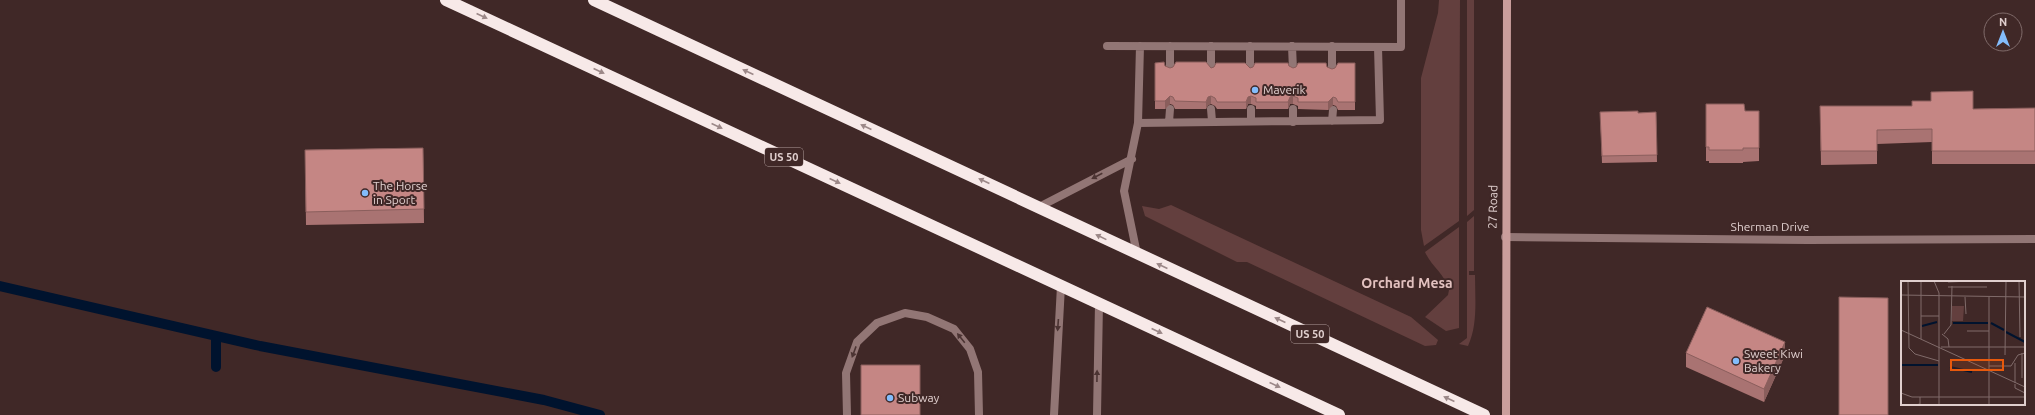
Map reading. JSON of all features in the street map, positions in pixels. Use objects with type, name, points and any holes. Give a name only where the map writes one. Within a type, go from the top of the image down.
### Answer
[{"type":"highway","name":"US 50","points":[[446,0],[1339,415]]},
{"type":"highway","name":"US 50","points":[[594,0],[1484,415]]},
{"type":"street","points":[[1107,46],[1401,47],[1401,0]]},
{"type":"street","name":"27 Road","points":[[1506,415],[1505,237],[1507,0]]},
{"type":"street","points":[[1137,254],[1124,191],[1132,159],[1138,123],[1140,46]]},
{"type":"street","points":[[1170,46],[1170,70]]},
{"type":"street","points":[[1210,46],[1211,70]]},
{"type":"street","points":[[1250,46],[1250,70]]},
{"type":"street","points":[[1292,46],[1293,70]]},
{"type":"street","points":[[1332,46],[1332,71]]},
{"type":"street","points":[[1138,123],[1380,120],[1378,47]]},
{"type":"street","points":[[1169,122],[1170,109]]},
{"type":"street","points":[[1211,109],[1212,121]]},
{"type":"street","points":[[1251,109],[1251,121]]},
{"type":"street","points":[[1293,109],[1293,122]]},
{"type":"street","points":[[1332,121],[1333,110]]},
{"type":"street","points":[[1039,207],[1132,159]]},
{"type":"street","name":"Sherman Drive","points":[[1505,237],[1800,240],[2035,239]]},
{"type":"street","points":[[1054,415],[1061,286]]},
{"type":"street","points":[[1097,415],[1099,303]]},
{"type":"street","points":[[847,415],[846,372],[857,342],[877,323],[905,313],[927,317],[954,329],[970,350],[978,372],[979,415]]},
{"type":"shaded area","points":[[1439,0],[1460,0],[1459,221],[1424,246],[1421,230],[1421,78],[1438,13]]},
{"type":"shaded area","points":[[1467,0],[1474,0],[1474,210],[1467,216]]},
{"type":"shaded area","points":[[1171,205],[1411,317],[1438,340],[1436,345],[1425,346],[1247,262],[1237,262],[1145,216],[1142,206],[1159,209]]},
{"type":"shaded area","points":[[1474,216],[1474,271],[1469,271],[1469,275],[1475,275],[1475,320],[1468,346],[1459,344],[1467,338],[1467,222]]},
{"type":"shaded area","points":[[1459,227],[1459,328],[1446,331],[1425,317],[1448,295],[1449,290],[1444,279],[1425,252]]},
{"type":"building","name":"Maverik","points":[[1164,62],[1165,66],[1170,68],[1173,67],[1176,62],[1206,62],[1211,68],[1214,67],[1216,63],[1245,63],[1250,68],[1253,67],[1255,63],[1288,63],[1289,66],[1293,68],[1296,67],[1298,63],[1326,63],[1327,67],[1332,69],[1335,68],[1338,63],[1355,63],[1355,102],[1338,102],[1336,98],[1333,97],[1328,102],[1298,102],[1298,98],[1293,96],[1290,97],[1288,102],[1256,102],[1256,98],[1251,96],[1248,97],[1246,102],[1217,102],[1215,98],[1211,96],[1208,97],[1206,102],[1175,101],[1173,97],[1170,96],[1165,101],[1155,101],[1155,63]]},
{"type":"building","points":[[1973,91],[1973,109],[2035,108],[2035,151],[1932,151],[1932,129],[1877,130],[1877,151],[1821,151],[1820,106],[1912,106],[1912,101],[1931,101],[1931,92]]},
{"type":"building","points":[[1706,104],[1744,104],[1745,111],[1759,111],[1759,148],[1743,148],[1743,150],[1709,150],[1709,147],[1706,147]]},
{"type":"building","points":[[1638,111],[1638,113],[1656,112],[1657,155],[1602,156],[1600,112]]},
{"type":"building","name":"The Horse in Sport","points":[[423,148],[424,209],[306,212],[305,150]]},
{"type":"building","points":[[1839,297],[1888,298],[1888,415],[1839,415]]},
{"type":"building","name":"Sweet Kiwi Bakery","points":[[1707,307],[1785,342],[1764,389],[1686,353]]},
{"type":"building","name":"Subway","points":[[861,365],[920,365],[920,415],[861,415]]},
{"type":"waterway","points":[[0,286],[260,346],[544,400],[600,415]]},
{"type":"waterway","points":[[216,336],[216,367]]},
{"type":"place","name":"Maverik","points":[[1255,90]]},
{"type":"place","name":"The Horse in Sport","points":[[365,193]]},
{"type":"place","name":"Sweet Kiwi Bakery","points":[[1736,361]]},
{"type":"place","name":"Subway","points":[[890,398]]},
{"type":"district","name":"Orchard Mesa","points":[[1407,283]]}]
